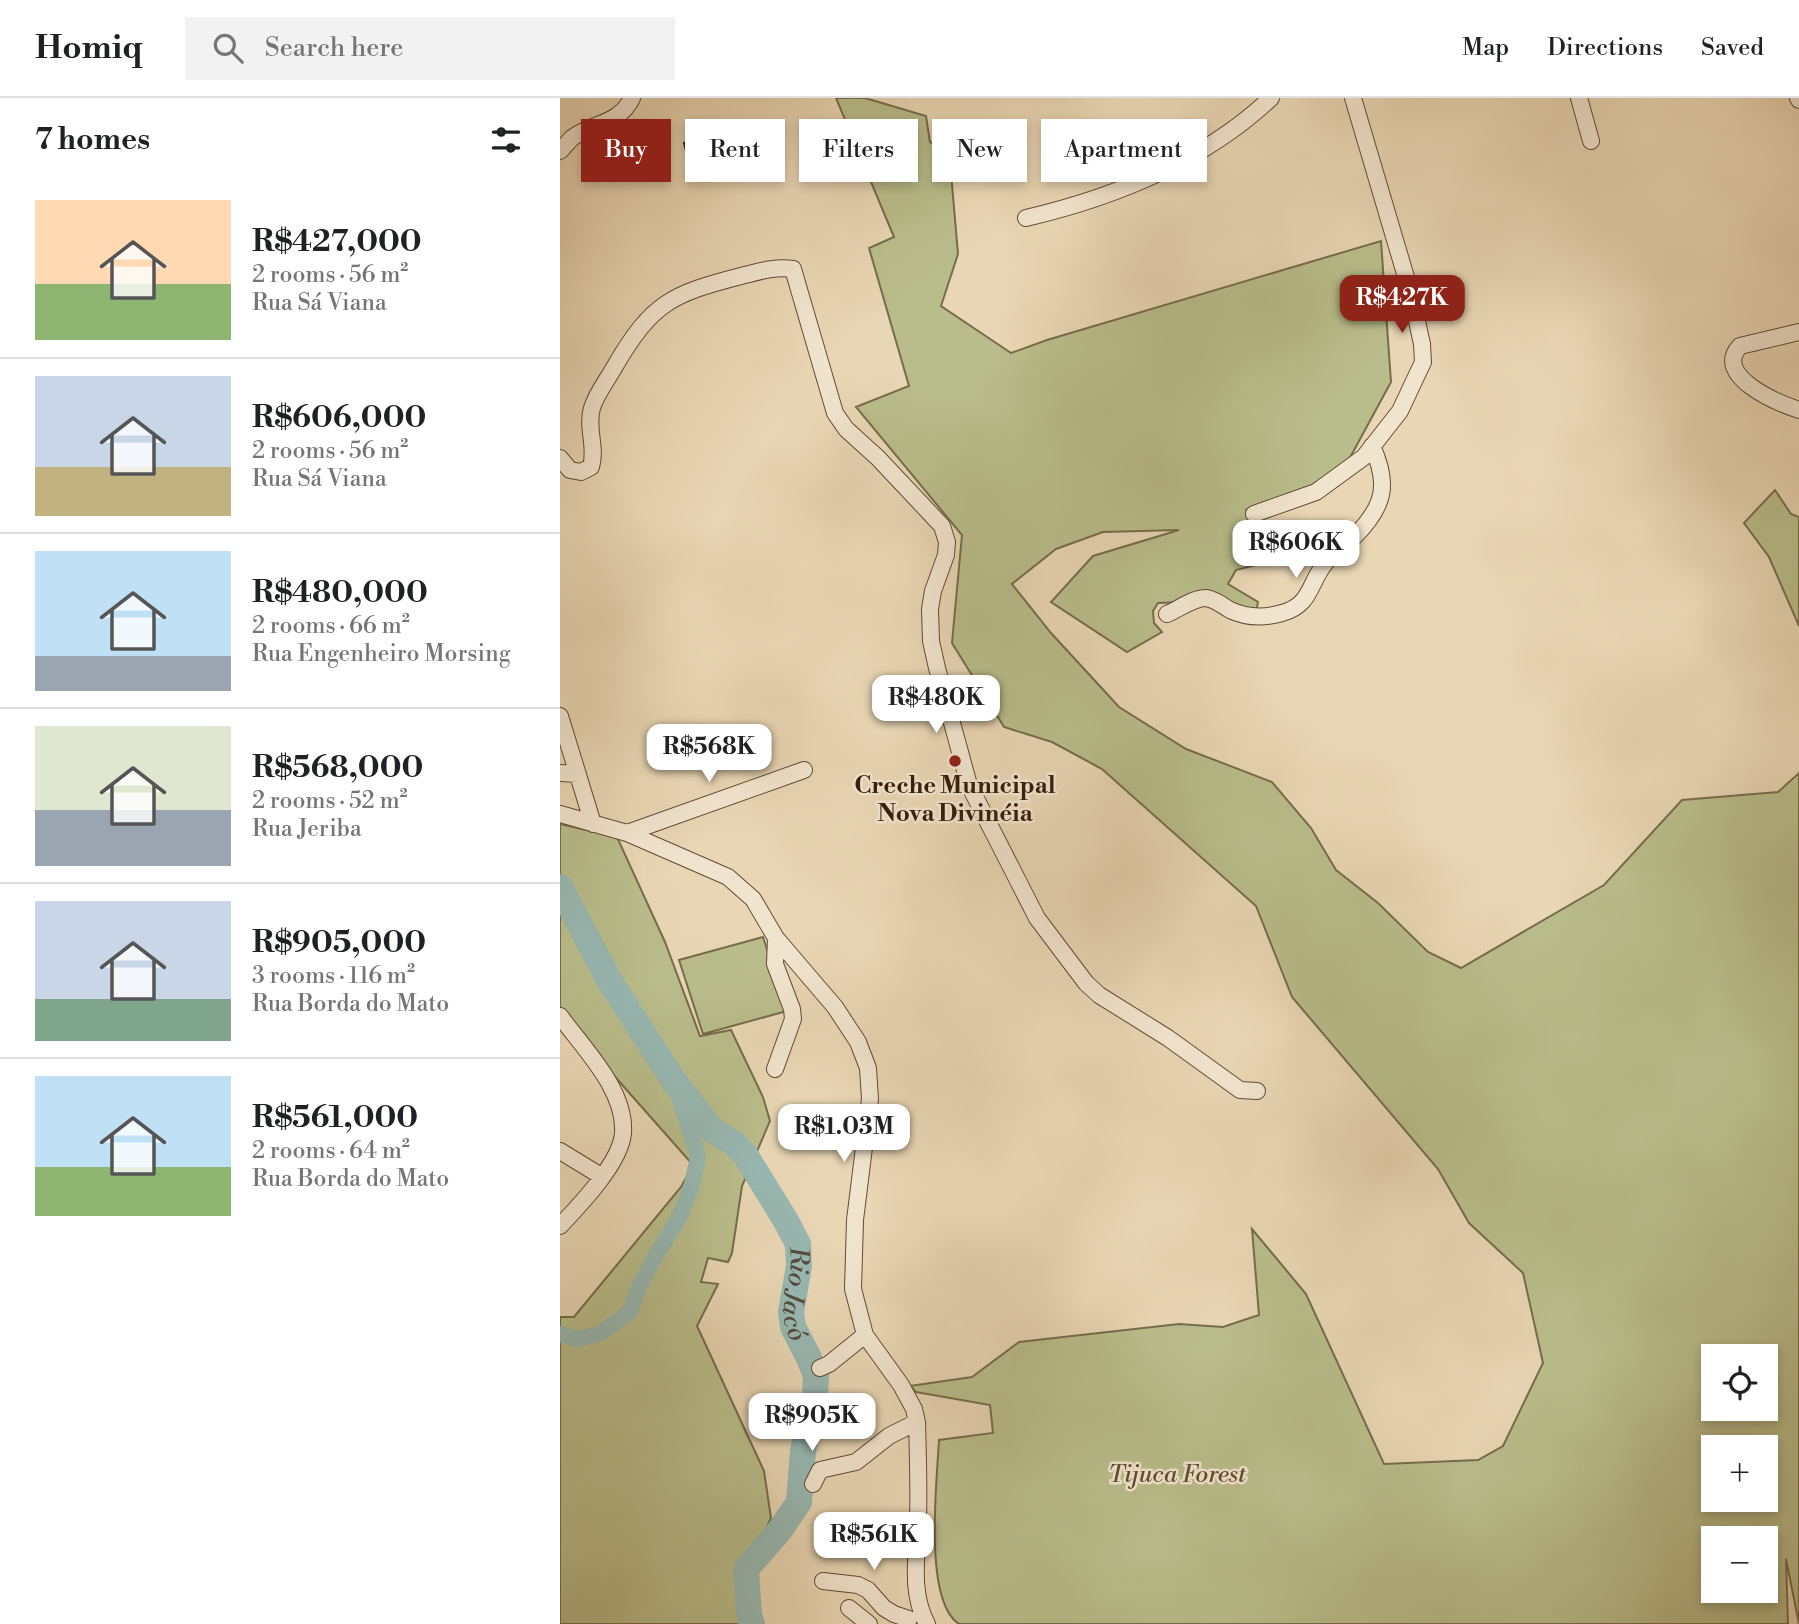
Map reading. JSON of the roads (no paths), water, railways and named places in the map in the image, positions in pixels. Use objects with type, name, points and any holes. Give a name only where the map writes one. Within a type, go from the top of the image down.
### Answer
[{"type":"street","points":[[560,151],[572,138],[625,111],[632,98]]},
{"type":"street","points":[[1026,218],[1077,206],[1127,189],[1174,167],[1219,139],[1271,98]]},
{"type":"street","points":[[1254,514],[1317,492],[1357,463],[1400,411],[1423,362],[1419,324],[1353,98]]},
{"type":"street","points":[[1579,98],[1591,141]]},
{"type":"street","points":[[560,458],[570,470],[581,472],[591,467],[594,457],[589,422],[592,406],[640,326],[670,299],[700,287],[769,269],[783,267],[793,270],[835,413],[846,429],[878,458],[942,526],[947,542],[946,555],[933,591],[930,609],[931,641],[937,668],[969,785],[1037,918],[1086,983],[1099,995],[1168,1038],[1240,1090],[1257,1091]]},
{"type":"street","points":[[1799,332],[1740,346],[1734,352],[1734,362],[1749,386],[1799,410]]},
{"type":"street","points":[[1167,614],[1196,600],[1208,598],[1243,616],[1271,616],[1296,608],[1313,588],[1324,564],[1354,537],[1381,499],[1384,480],[1372,446]]},
{"type":"street","points":[[560,716],[593,824]]},
{"type":"street","points":[[627,833],[804,770]]},
{"type":"street","points":[[560,774],[578,774]]},
{"type":"street","points":[[560,814],[627,833],[728,877],[753,899],[776,938],[835,1007],[858,1042],[868,1068],[869,1117],[852,1262],[853,1289],[865,1335],[901,1385],[914,1409],[917,1422],[918,1524],[914,1620],[884,1608],[867,1590],[858,1585],[823,1581]]},
{"type":"street","points":[[775,1069],[793,1019],[792,1009],[775,964],[776,938]]},
{"type":"street","points":[[560,1016],[606,1080],[618,1103],[623,1121],[623,1136],[618,1152],[560,1226]]},
{"type":"street","points":[[560,1151],[601,1176]]},
{"type":"street","points":[[820,1368],[865,1335]]},
{"type":"street","points":[[813,1485],[820,1469],[856,1462],[889,1436],[917,1422]]},
{"type":"street","points":[[849,1608],[869,1624]]},
{"type":"waterway","name":"Rio Jacó","points":[[560,887],[609,980],[674,1081],[712,1130],[735,1144],[746,1156],[798,1244],[799,1266],[791,1312],[793,1327],[816,1376],[815,1395],[803,1451],[799,1502],[780,1530],[746,1569],[752,1624]]},
{"type":"waterway","points":[[560,1334],[578,1339],[601,1333],[630,1312],[638,1289],[679,1218],[691,1188],[698,1157],[674,1081]]},
{"type":"place","name":"Creche Municipal Nova Divinéia","points":[[955,761]]},
{"type":"park label","name":"Tijuca Forest","points":[[1177,1475]]}]
